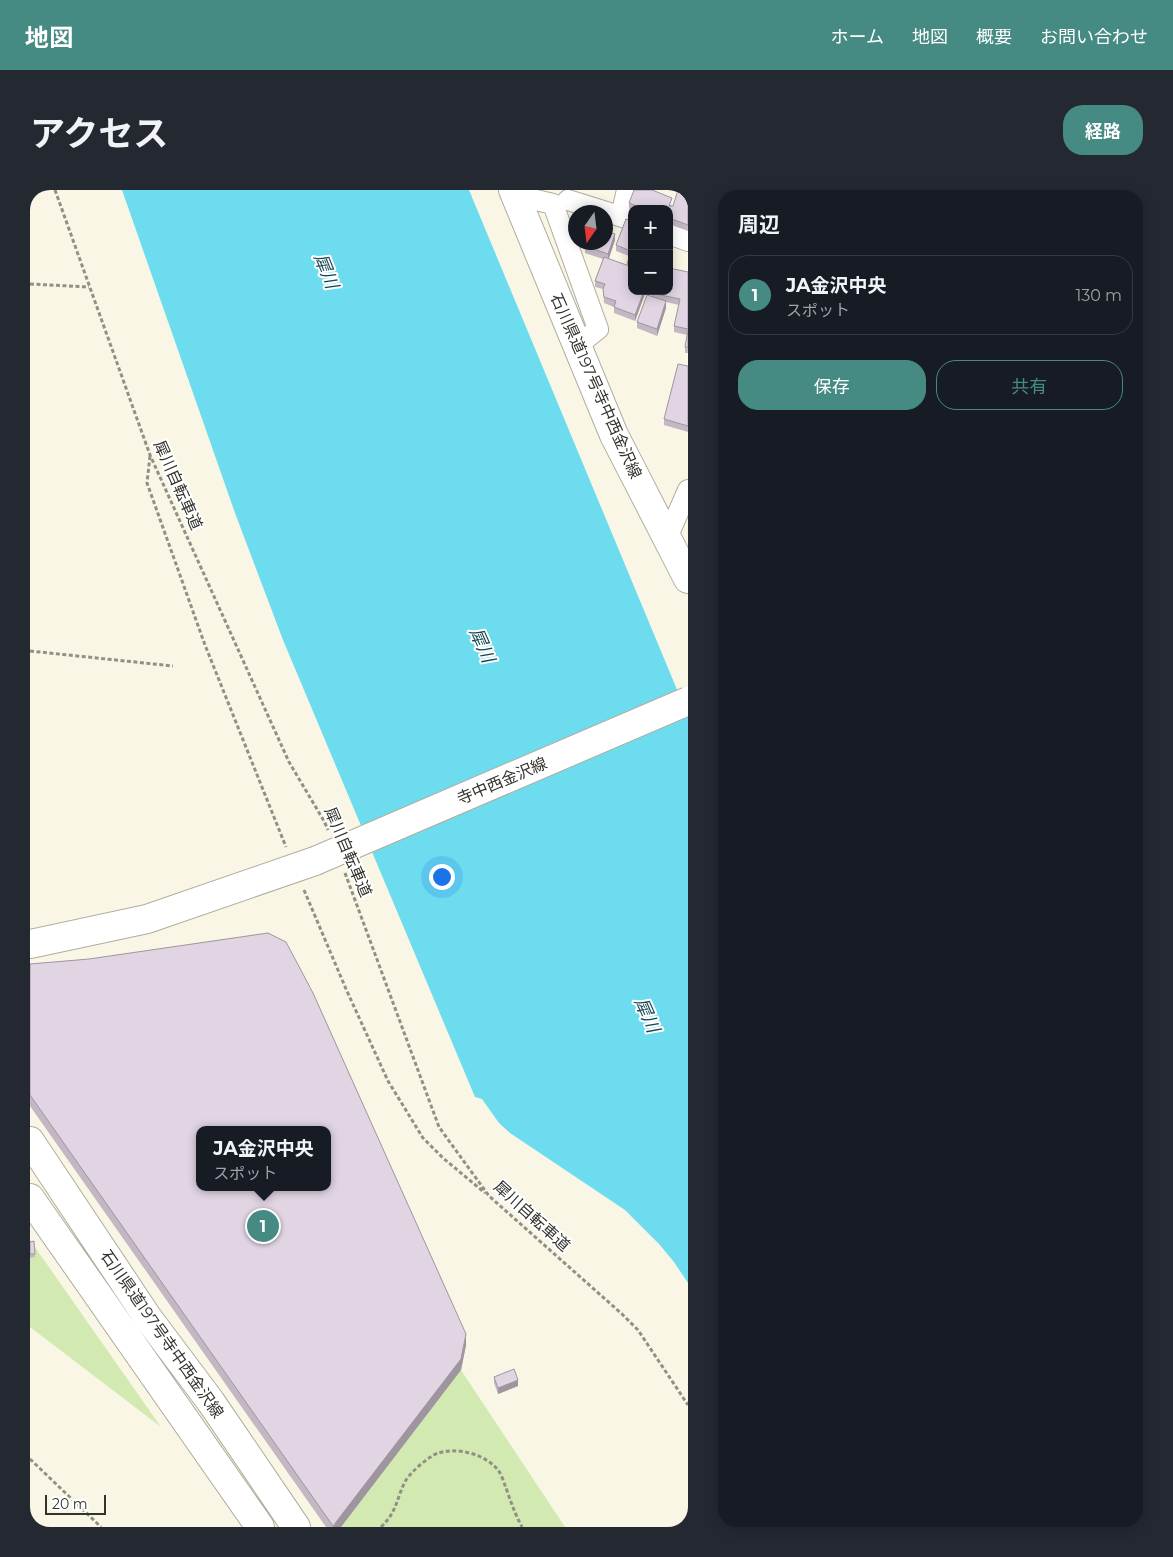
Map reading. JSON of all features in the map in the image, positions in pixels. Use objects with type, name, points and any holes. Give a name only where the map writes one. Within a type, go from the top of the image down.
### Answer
[{"type":"main road","name":"石川県道197号寺中西金沢線","points":[[514,192],[614,435],[688,579]]},
{"type":"main road","name":"寺中西金沢線","points":[[305,864],[688,701]]},
{"type":"main road","points":[[30,944],[147,919],[305,864]]},
{"type":"main road","name":"石川県道197号寺中西金沢線","points":[[30,1141],[148,1318],[211,1402],[296,1527]]},
{"type":"main road","name":"石川県道197号寺中西金沢線","points":[[30,1198],[260,1527]]},
{"type":"street","points":[[568,200],[626,218],[628,190]]},
{"type":"street","points":[[673,235],[688,241]]},
{"type":"street","points":[[666,538],[688,490]]},
{"type":"path","name":"犀川自転車道","points":[[55,190],[150,455],[289,762],[324,821],[331,839]]},
{"type":"path","points":[[30,284],[89,287]]},
{"type":"path","points":[[150,455],[147,483],[205,645],[305,864],[346,989],[388,1080],[422,1138],[489,1196]]},
{"type":"path","points":[[30,651],[162,663],[173,666]]},
{"type":"path","name":"犀川自転車道","points":[[342,866],[439,1127],[489,1196],[638,1330],[688,1404]]},
{"type":"path","points":[[381,1527],[391,1518],[406,1480],[419,1466],[437,1453],[455,1451],[472,1453],[488,1461],[499,1471],[515,1514],[522,1527]]},
{"type":"path","points":[[30,1459],[101,1527]]},
{"type":"green space","points":[[30,1240],[161,1427],[30,1327]]},
{"type":"green space","points":[[461,1370],[565,1527],[341,1527]]},
{"type":"water","name":"犀川","points":[[122,190],[469,190],[688,716],[688,1283],[659,1244],[625,1210],[510,1133],[499,1123],[482,1099],[475,1097],[283,640],[235,513]]},
{"type":"building","points":[[634,190],[652,190],[672,198],[669,205],[634,205],[629,203]]},
{"type":"building","points":[[678,190],[688,190],[688,225],[673,219],[673,206]]},
{"type":"building","points":[[626,219],[628,220],[628,250],[616,245]]},
{"type":"building","points":[[596,250],[609,250],[608,254]]},
{"type":"building","points":[[604,257],[628,266],[628,295],[642,295],[635,315],[614,307],[616,301],[604,297],[603,289],[605,284],[595,281]]},
{"type":"building","points":[[673,269],[688,272],[688,329],[674,326],[680,299],[661,295],[673,295]]},
{"type":"building","points":[[647,295],[666,301],[657,329],[637,322]]},
{"type":"building","points":[[688,330],[688,347],[685,347]]},
{"type":"building","points":[[678,364],[688,366],[688,426],[664,419]]},
{"type":"building","points":[[268,933],[286,942],[313,993],[466,1334],[461,1359],[333,1526],[30,1095],[30,964],[89,959]]},
{"type":"building","points":[[34,1241],[35,1254],[30,1254],[30,1242]]},
{"type":"building","points":[[514,1369],[518,1380],[498,1388],[494,1377]]},
{"type":"place","name":"JA金沢中央","points":[[263,1226]]}]
